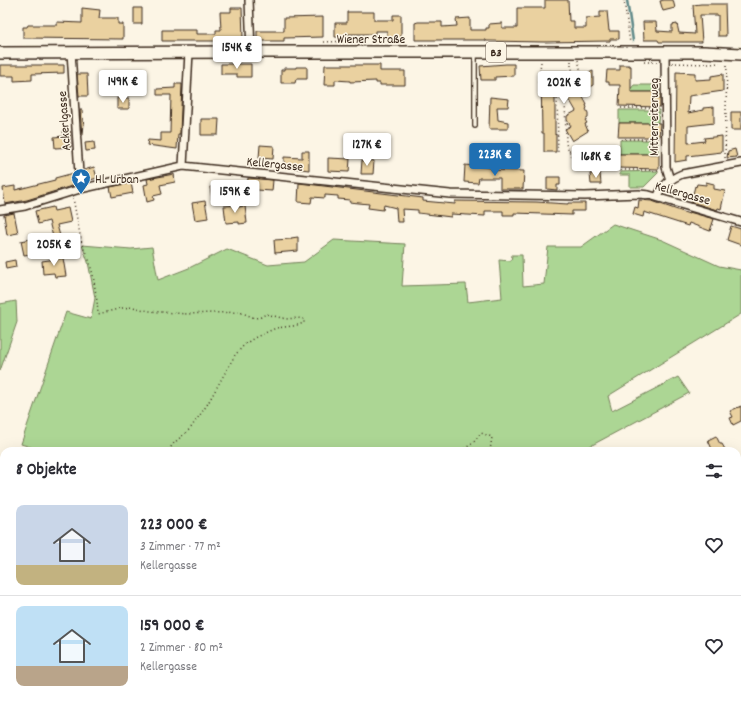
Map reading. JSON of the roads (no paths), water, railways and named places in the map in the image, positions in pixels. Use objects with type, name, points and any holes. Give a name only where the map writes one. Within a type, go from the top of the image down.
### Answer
[{"type":"main road","name":"Wiener Straße","points":[[0,53],[665,52],[741,54]]},
{"type":"street","points":[[249,0],[251,52]]},
{"type":"street","name":"Ackerlgasse","points":[[71,52],[80,189]]},
{"type":"street","points":[[183,166],[189,52]]},
{"type":"street","name":"Mitterreiterweg","points":[[665,52],[666,170],[670,180]]},
{"type":"street","points":[[658,196],[662,187],[670,180],[691,172],[741,163]]},
{"type":"street","name":"Kellergasse","points":[[0,210],[25,206],[71,191],[183,166],[450,194],[585,196],[639,194],[658,196],[741,222]]},
{"type":"lane","points":[[475,52],[475,126]]},
{"type":"waterway","points":[[627,0],[633,41]]},
{"type":"place","name":"Hl. Urban","points":[[81,195]]}]
